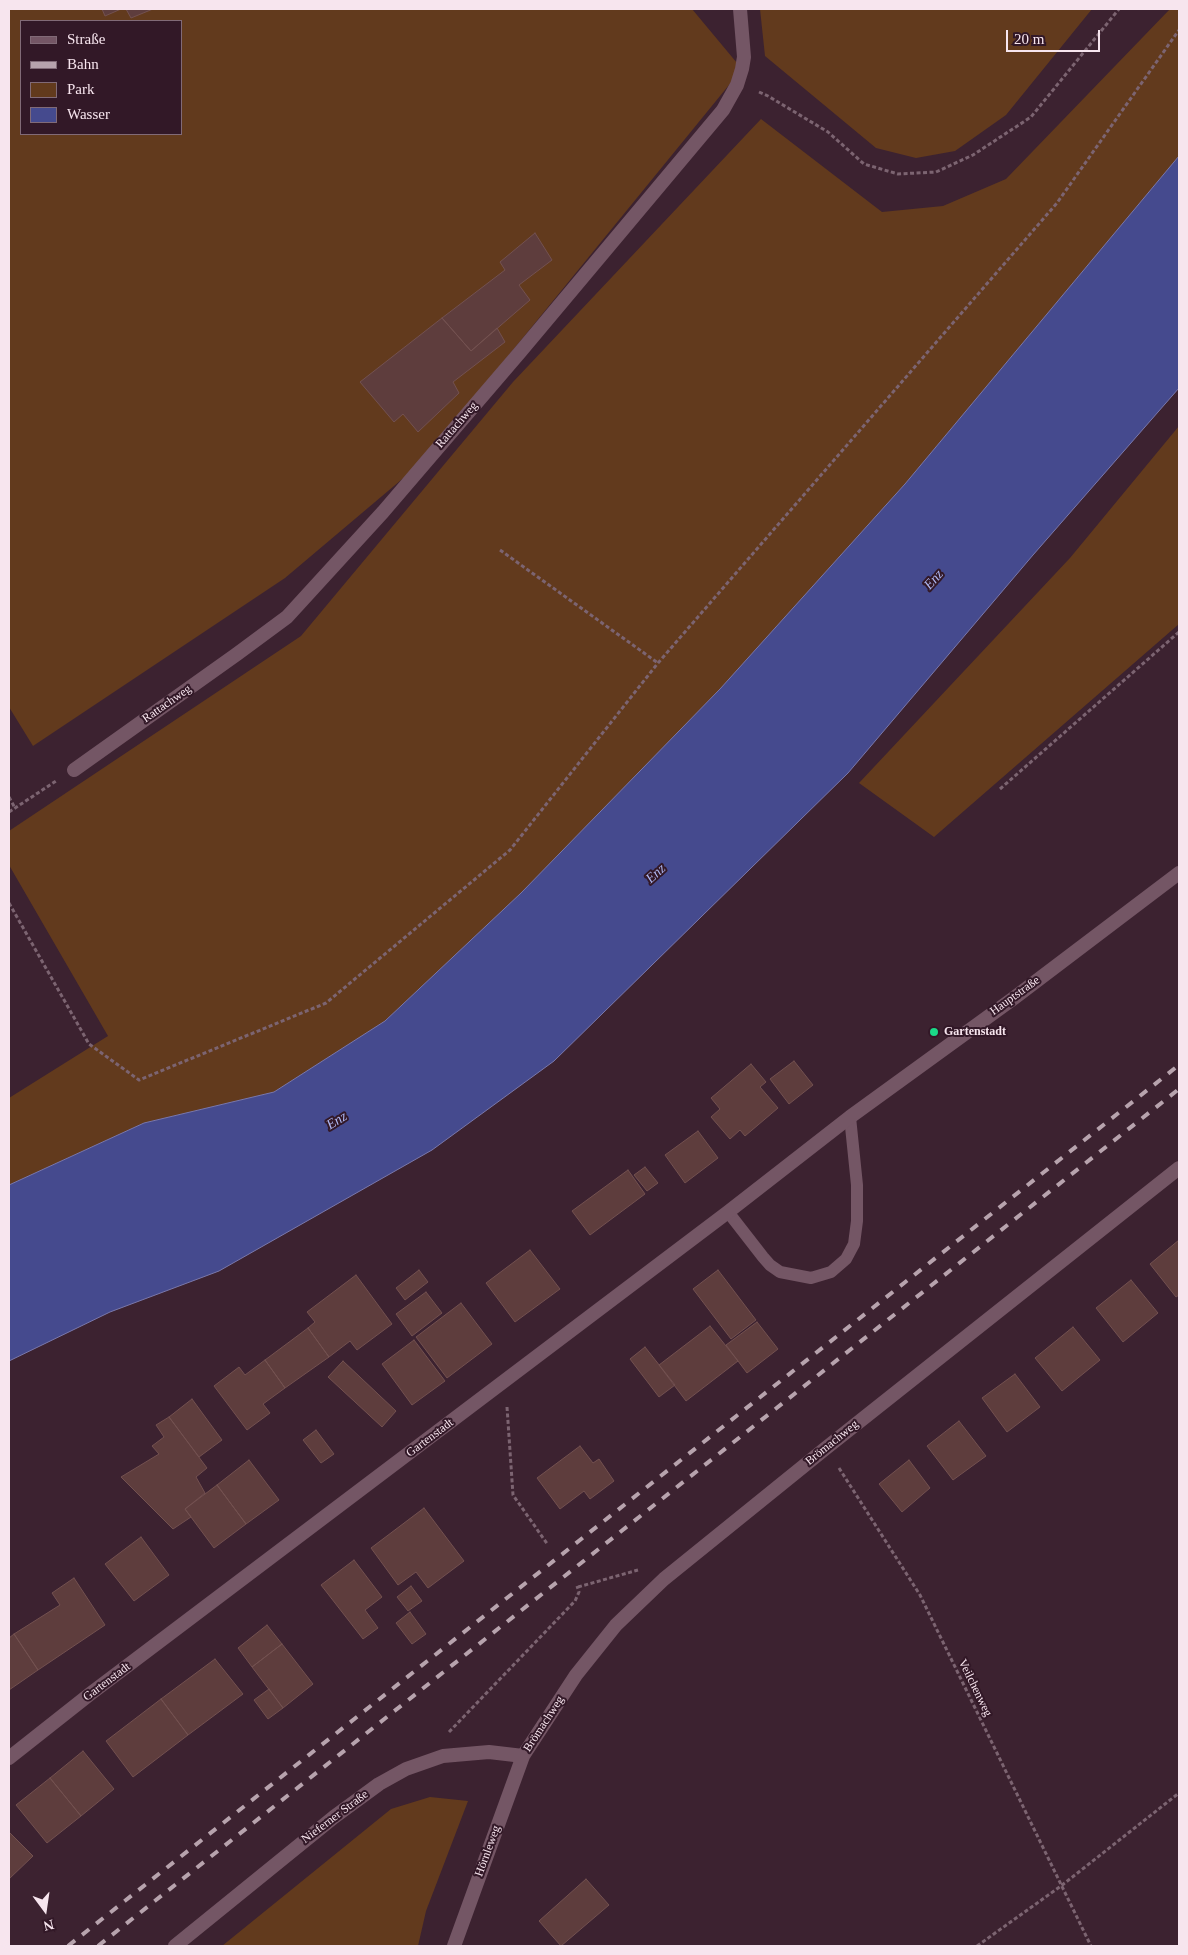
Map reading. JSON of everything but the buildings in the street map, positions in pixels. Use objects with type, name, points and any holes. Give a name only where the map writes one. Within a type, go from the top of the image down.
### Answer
[{"type":"street","name":"Rattachweg","points":[[74,770],[287,617],[383,512],[723,110],[737,85],[742,69],[744,57],[740,9]]},
{"type":"street","name":"Hauptstraße","points":[[850,1117],[1014,998],[1179,873]]},
{"type":"street","name":"Gartenstadt","points":[[9,1758],[98,1688],[728,1212],[850,1117]]},
{"type":"street","name":"Brömachweg","points":[[523,1756],[576,1675],[616,1625],[664,1579],[1179,1168]]},
{"type":"street","name":"Nieferner Straße","points":[[175,1946],[334,1817],[371,1789],[406,1769],[443,1756],[489,1752],[523,1756]]},
{"type":"street","name":"Hörnleweg","points":[[454,1946],[523,1756]]},
{"type":"lane","points":[[728,1212],[763,1257],[780,1272],[811,1278],[831,1272],[846,1259],[854,1244],[857,1221],[857,1185],[850,1117]]},
{"type":"path","points":[[737,85],[768,96],[828,132],[864,164],[898,174],[936,172],[973,154],[1031,117],[1119,9]]},
{"type":"path","points":[[9,903],[89,1044],[139,1080],[326,1003],[510,850],[658,663],[1057,203],[1179,30]]},
{"type":"path","points":[[500,550],[658,663]]},
{"type":"path","points":[[1000,789],[1179,632]]},
{"type":"path","points":[[9,812],[74,770]]},
{"type":"path","points":[[9,797],[15,808]]},
{"type":"path","points":[[496,1388],[507,1402],[513,1495],[548,1545]]},
{"type":"path","name":"Veilchenweg","points":[[826,1448],[920,1595],[1091,1946]]},
{"type":"path","points":[[443,1756],[448,1734],[575,1601],[578,1597],[578,1586],[634,1571]]},
{"type":"path","points":[[977,1946],[1061,1886],[1179,1793]]},
{"type":"green space","points":[[9,9],[692,9],[742,69],[420,464],[285,578],[33,746],[9,707]]},
{"type":"green space","points":[[760,9],[1092,9],[1006,115],[955,151],[916,158],[876,148],[765,56]]},
{"type":"green space","points":[[1170,9],[1179,9],[1179,156],[905,484],[720,689],[521,893],[385,1021],[274,1092],[144,1123],[9,1185],[9,1098],[108,1036],[9,865],[9,831],[301,636],[513,382],[761,119],[882,212],[943,206],[1006,179]]},
{"type":"green space","points":[[1179,426],[1179,624],[934,837],[859,783],[1070,558]]},
{"type":"green space","points":[[430,1797],[468,1801],[426,1911],[418,1946],[222,1946],[391,1809]]},
{"type":"water","name":"Enz","points":[[1179,156],[1179,388],[1033,555],[848,773],[554,1061],[432,1150],[219,1271],[110,1312],[9,1361],[9,1185],[144,1123],[274,1092],[385,1021],[521,893],[720,689],[905,484]]},
{"type":"railway","points":[[68,1946],[1179,1065]]},
{"type":"railway","points":[[98,1946],[1179,1089]]},
{"type":"place","name":"Gartenstadt","points":[[934,1032]]}]
